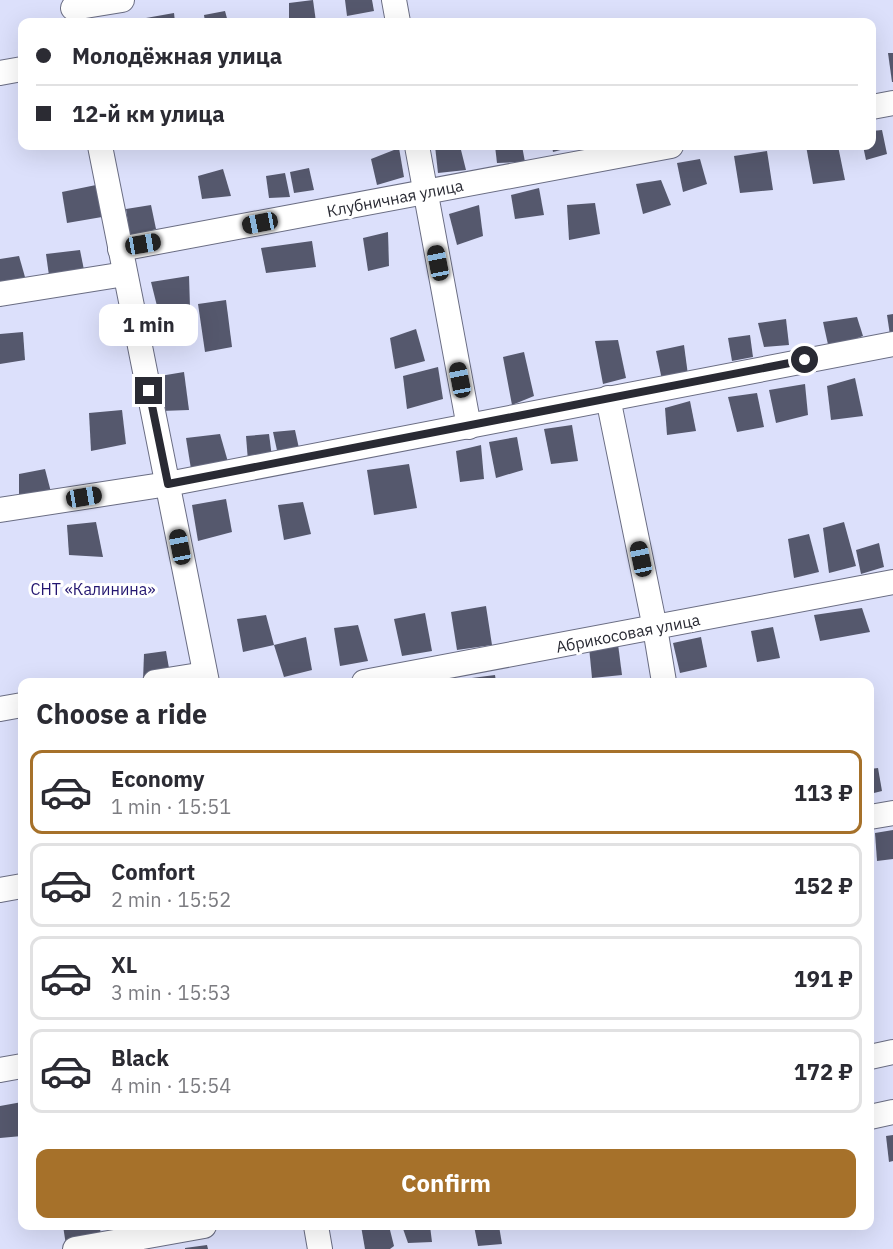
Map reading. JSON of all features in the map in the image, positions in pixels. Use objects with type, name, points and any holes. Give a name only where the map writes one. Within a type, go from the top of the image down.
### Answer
[{"type":"street","points":[[73,10],[122,0]]},
{"type":"street","points":[[394,0],[397,18]]},
{"type":"street","points":[[0,73],[18,70]]},
{"type":"street","points":[[876,106],[893,103]]},
{"type":"street","points":[[101,150],[206,678]]},
{"type":"street","points":[[418,150],[470,427]]},
{"type":"street","name":"Клубничная улица","points":[[120,249],[650,150]]},
{"type":"street","points":[[0,294],[125,274]]},
{"type":"street","points":[[0,510],[168,484],[893,344]]},
{"type":"street","points":[[608,398],[663,678]]},
{"type":"street","name":"Абрикосовая улица","points":[[386,678],[893,582]]},
{"type":"street","points":[[0,709],[18,706]]},
{"type":"street","points":[[874,816],[893,813]]},
{"type":"street","points":[[0,890],[18,887]]},
{"type":"street","points":[[874,1056],[893,1052]]},
{"type":"street","points":[[0,1070],[18,1067]]},
{"type":"street","points":[[874,1116],[893,1112]]},
{"type":"street","points":[[75,1249],[182,1230]]},
{"type":"street","points":[[317,1230],[320,1249]]},
{"type":"green space","name":"СНТ «Калинина»","points":[[0,0],[893,0],[893,1249],[0,1249]]},
{"type":"building","points":[[313,0],[315,18],[289,18],[289,3]]},
{"type":"building","points":[[345,0],[372,0],[374,11],[347,16]]},
{"type":"building","points":[[225,11],[227,18],[204,18],[204,15]]},
{"type":"building","points":[[174,13],[175,18],[146,18]]},
{"type":"building","points":[[888,53],[893,53],[893,82],[892,82]]},
{"type":"building","points":[[882,130],[887,154],[866,160],[864,150],[876,150],[876,131]]},
{"type":"building","points":[[399,150],[404,177],[377,185],[371,159]]},
{"type":"building","points":[[435,150],[461,150],[466,170],[438,173]]},
{"type":"building","points":[[495,150],[523,150],[525,162],[497,163]]},
{"type":"building","points":[[807,150],[839,150],[845,180],[813,184]]},
{"type":"building","points":[[767,151],[773,190],[740,193],[734,156]]},
{"type":"building","points":[[700,159],[707,184],[683,192],[677,163]]},
{"type":"building","points":[[309,168],[314,190],[294,193],[290,172]]},
{"type":"building","points":[[223,169],[231,196],[202,199],[198,176]]},
{"type":"building","points":[[285,173],[290,197],[269,198],[266,176]]},
{"type":"building","points":[[661,180],[671,205],[643,214],[636,184]]},
{"type":"building","points":[[96,185],[102,217],[67,223],[62,192]]},
{"type":"building","points":[[539,188],[544,215],[515,219],[511,195]]},
{"type":"building","points":[[595,203],[600,234],[569,240],[567,205]]},
{"type":"building","points":[[151,205],[156,229],[130,237],[126,209]]},
{"type":"building","points":[[479,205],[483,236],[457,245],[449,214]]},
{"type":"building","points":[[388,232],[389,266],[368,271],[363,238]]},
{"type":"building","points":[[312,241],[316,267],[266,273],[261,248]]},
{"type":"building","points":[[80,250],[85,275],[50,283],[46,254]]},
{"type":"building","points":[[19,256],[27,284],[0,288],[0,259]]},
{"type":"building","points":[[189,276],[190,308],[159,314],[151,282]]},
{"type":"building","points":[[226,300],[232,347],[205,352],[198,304]]},
{"type":"building","points":[[893,314],[893,335],[890,335],[887,315]]},
{"type":"building","points":[[857,317],[863,336],[829,349],[823,322]]},
{"type":"building","points":[[786,319],[789,345],[764,347],[758,323]]},
{"type":"building","points":[[416,329],[425,361],[395,369],[390,338]]},
{"type":"building","points":[[23,332],[25,360],[0,364],[0,334]]},
{"type":"building","points":[[750,335],[753,357],[732,361],[728,338]]},
{"type":"building","points":[[618,340],[626,378],[603,384],[595,341]]},
{"type":"building","points":[[684,345],[688,375],[662,380],[656,351]]},
{"type":"building","points":[[524,352],[534,396],[512,405],[503,357]]},
{"type":"building","points":[[438,367],[443,399],[407,409],[403,376]]},
{"type":"building","points":[[184,372],[189,410],[161,411],[154,377]]},
{"type":"building","points":[[855,378],[863,416],[831,420],[827,386]]},
{"type":"building","points":[[805,384],[808,415],[776,423],[769,390]]},
{"type":"building","points":[[757,393],[764,427],[737,432],[728,397]]},
{"type":"building","points":[[690,401],[696,431],[667,435],[665,408]]},
{"type":"building","points":[[122,410],[126,444],[91,451],[89,413]]},
{"type":"building","points":[[572,425],[578,461],[551,464],[544,429]]},
{"type":"building","points":[[295,430],[300,453],[278,455],[273,432]]},
{"type":"building","points":[[220,434],[228,462],[191,469],[186,438]]},
{"type":"building","points":[[269,434],[272,457],[248,461],[246,436]]},
{"type":"building","points":[[517,437],[523,470],[496,478],[489,442]]},
{"type":"building","points":[[481,445],[484,479],[460,482],[456,451]]},
{"type":"building","points":[[409,464],[417,508],[374,515],[367,470]]},
{"type":"building","points":[[45,469],[51,492],[19,502],[19,474]]},
{"type":"building","points":[[226,499],[232,532],[198,541],[192,505]]},
{"type":"building","points":[[303,502],[311,534],[284,540],[278,505]]},
{"type":"building","points":[[96,522],[103,557],[69,555],[67,525]]},
{"type":"building","points":[[844,522],[856,566],[829,573],[823,528]]},
{"type":"building","points":[[809,534],[819,572],[794,578],[788,539]]},
{"type":"building","points":[[879,543],[884,567],[861,574],[856,550]]},
{"type":"building","points":[[486,606],[492,645],[457,650],[451,612]]},
{"type":"building","points":[[862,608],[870,632],[820,641],[814,615]]},
{"type":"building","points":[[425,613],[432,651],[402,656],[394,619]]},
{"type":"building","points":[[266,615],[274,645],[243,652],[237,619]]},
{"type":"building","points":[[358,625],[368,661],[340,666],[334,628]]},
{"type":"building","points":[[773,627],[780,658],[757,662],[751,631]]},
{"type":"building","points":[[306,637],[312,670],[284,677],[274,645]]},
{"type":"building","points":[[701,637],[707,667],[680,673],[673,643]]},
{"type":"building","points":[[618,644],[622,675],[592,678],[589,647]]},
{"type":"building","points":[[166,651],[170,674],[143,678],[144,654]]},
{"type":"building","points":[[495,675],[495,678],[472,678]]},
{"type":"building","points":[[874,768],[878,768],[882,791],[874,793]]},
{"type":"building","points":[[893,830],[893,859],[877,861],[875,833]]},
{"type":"building","points":[[18,1103],[18,1136],[0,1138],[0,1106]]},
{"type":"building","points":[[893,1135],[893,1161],[889,1162],[886,1136]]},
{"type":"building","points":[[64,1230],[100,1230],[101,1239],[66,1245]]},
{"type":"building","points":[[362,1230],[390,1230],[394,1246],[390,1249],[365,1249]]},
{"type":"building","points":[[403,1230],[430,1230],[432,1242],[408,1243]]},
{"type":"building","points":[[475,1230],[500,1230],[502,1244],[478,1246]]},
{"type":"building","points":[[207,1245],[208,1249],[185,1249],[185,1248]]},
{"type":"route","points":[[149,391],[168,484],[805,360]]}]
